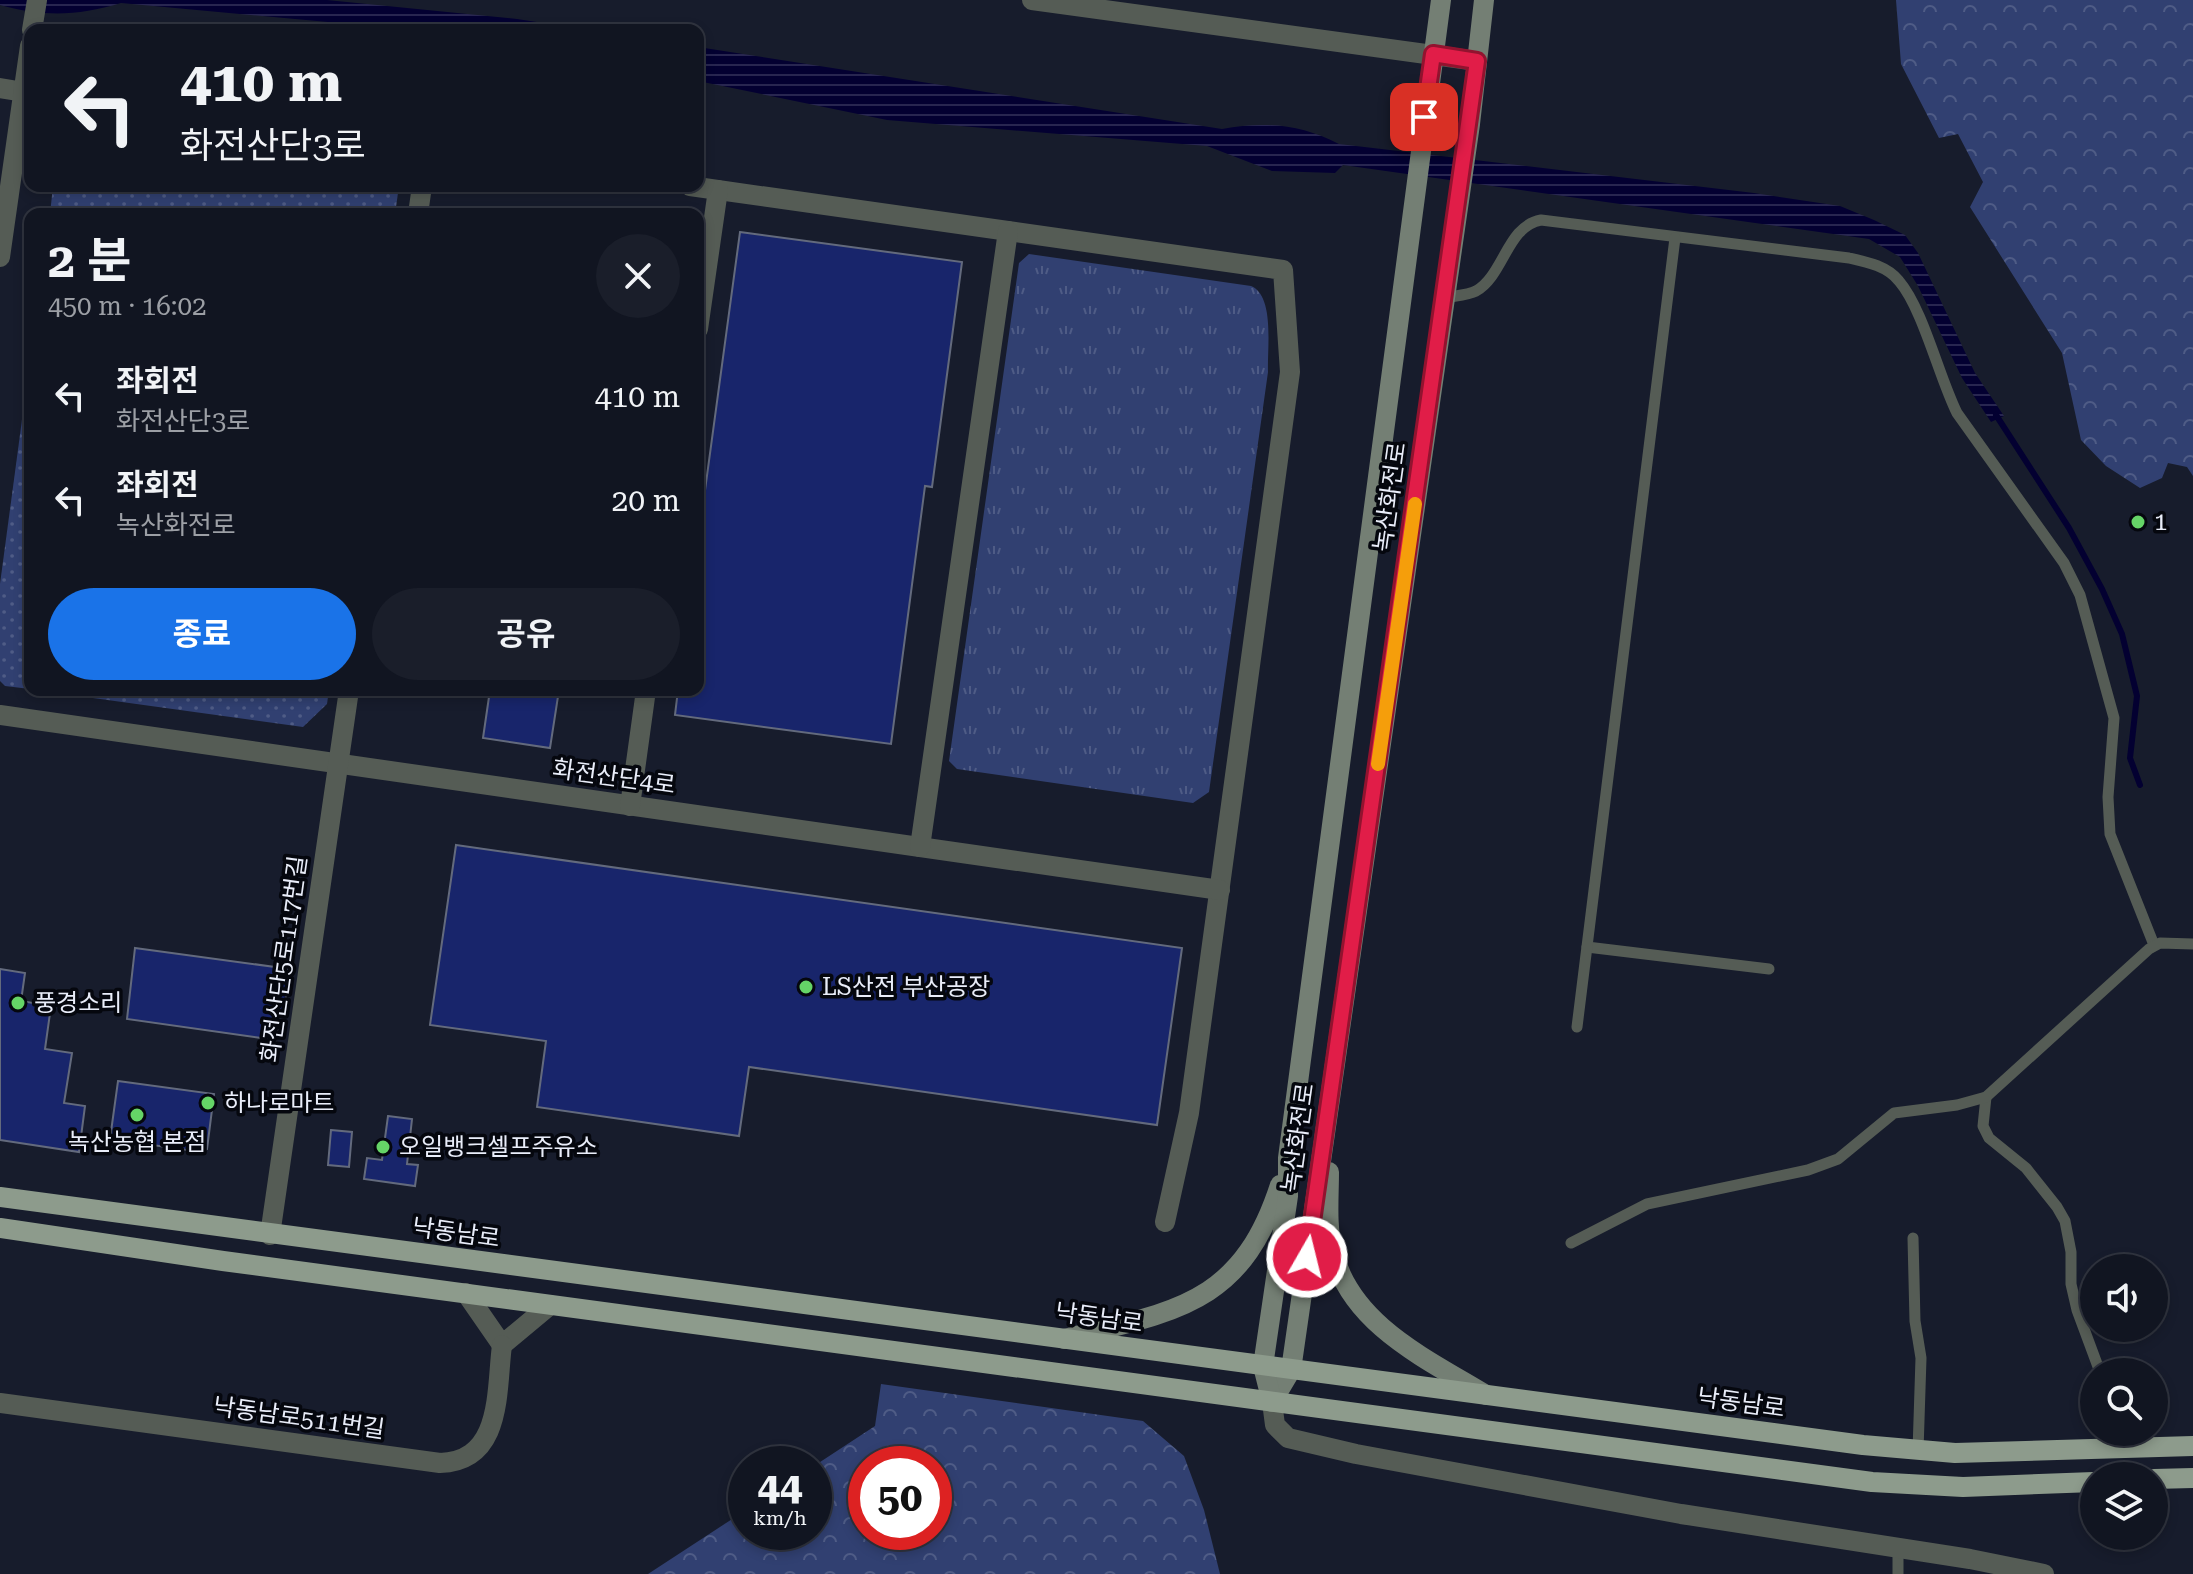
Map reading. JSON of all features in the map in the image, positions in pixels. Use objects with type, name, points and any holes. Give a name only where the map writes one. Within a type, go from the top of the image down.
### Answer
[{"type":"main road","name":"녹산화전로","points":[[1272,1402],[1263,1366],[1288,1196],[1288,1158],[1441,0]]},
{"type":"main road","name":"녹산화전로","points":[[1272,1402],[1291,1370],[1470,124],[1484,0]]},
{"type":"main road","points":[[1329,1107],[1329,1223],[1333,1254],[1341,1275],[1357,1301],[1398,1342],[1486,1395]]},
{"type":"main road","points":[[1062,1339],[1166,1312],[1198,1297],[1233,1273],[1265,1227],[1288,1158]]},
{"type":"main road","name":"낙동남로","points":[[0,1197],[1918,1451],[1955,1453],[2080,1444]]},
{"type":"main road","points":[[0,1228],[1872,1482],[1963,1487],[2080,1483]]},
{"type":"main road","name":"낙동남로","points":[[2168,1444],[2193,1446]]},
{"type":"main road","points":[[2168,1479],[2193,1478]]},
{"type":"street","points":[[33,24],[37,0]]},
{"type":"street","points":[[1032,0],[1477,61]]},
{"type":"street","points":[[0,88],[24,92]]},
{"type":"street","points":[[0,257],[24,110]]},
{"type":"street","points":[[704,188],[1283,270],[1290,372],[1189,1113],[1165,1222]]},
{"type":"street","points":[[704,287],[718,190]]},
{"type":"street","points":[[920,847],[1008,231]]},
{"type":"street","name":"화전산단5로117번길","points":[[270,1235],[348,696]]},
{"type":"street","points":[[630,806],[645,696]]},
{"type":"street","name":"화전산단4로","points":[[0,715],[1220,890]]},
{"type":"street","points":[[466,1293],[502,1345],[550,1305]]},
{"type":"street","name":"낙동남로511번길","points":[[0,1403],[455,1463],[473,1454],[490,1433],[502,1345]]},
{"type":"street","points":[[1272,1402],[1275,1425],[1288,1438],[1329,1448],[1681,1514],[2044,1574]]},
{"type":"lane","points":[[1445,298],[1476,291],[1487,281],[1521,231],[1531,222],[1541,220],[1859,260],[1878,265],[1898,279],[1913,302],[1957,413],[2064,563],[2080,595],[2114,718],[2108,797],[2110,834],[2154,945]]},
{"type":"lane","points":[[1577,1027],[1675,238]]},
{"type":"lane","points":[[1571,1243],[1647,1204],[1808,1170],[1838,1159],[1894,1113],[1957,1105],[1986,1097],[2154,945],[2193,944]]},
{"type":"lane","points":[[1587,947],[1769,969]]},
{"type":"lane","points":[[1986,1097],[1983,1126],[1989,1138],[2026,1168],[2065,1221],[2071,1252],[2071,1284],[2095,1358]]},
{"type":"lane","points":[[1913,1238],[1915,1321],[1921,1358],[1918,1451]]},
{"type":"lane","points":[[1898,1549],[1898,1574]]},
{"type":"green space","points":[[1896,0],[2193,0],[2193,476],[2187,467],[2168,463],[2162,478],[2140,488],[2106,466],[2081,440],[2062,353],[1970,207],[1983,182],[1958,134],[1939,138],[1901,64]]},
{"type":"green space","points":[[52,192],[398,192],[396,208],[51,208]]},
{"type":"green space","points":[[1029,254],[1251,286],[1264,300],[1268,324],[1268,372],[1209,792],[1193,803],[957,769],[949,761],[1019,263]]},
{"type":"green space","points":[[24,405],[24,688],[5,686],[0,681],[0,584]]},
{"type":"green space","points":[[78,696],[328,696],[327,704],[303,727]]},
{"type":"green space","points":[[881,1384],[1143,1421],[1184,1456],[1204,1510],[1220,1574],[648,1574],[728,1522],[728,1550],[832,1550],[832,1454],[875,1426]]},
{"type":"shaded area","points":[[0,0],[327,0],[550,24],[328,22],[121,3],[75,13],[46,13],[0,5]]},
{"type":"shaded area","points":[[704,48],[1222,129],[1253,125],[1282,126],[1310,132],[1339,144],[1840,206],[1905,235],[1918,253],[1975,373],[2004,416],[1991,422],[1962,378],[1918,286],[1900,257],[1869,239],[1343,165],[1335,173],[1272,171],[1207,146],[887,120],[704,82]]},
{"type":"building","points":[[740,232],[962,262],[932,487],[925,486],[891,744],[675,715],[677,696],[704,696],[704,498]]},
{"type":"building","points":[[489,696],[558,696],[550,748],[483,738]]},
{"type":"building","name":"LS산전 부산공장","points":[[456,845],[1182,948],[1157,1125],[749,1067],[739,1136],[537,1107],[546,1041],[430,1025]]},
{"type":"building","points":[[135,948],[290,969],[276,1040],[127,1019]]},
{"type":"building","points":[[0,969],[25,973],[21,1001],[51,1006],[45,1049],[72,1053],[64,1103],[85,1106],[79,1152],[0,1140]]},
{"type":"building","points":[[118,1081],[214,1094],[207,1149],[201,1152],[110,1139]]},
{"type":"building","points":[[388,1116],[412,1119],[407,1164],[418,1165],[415,1186],[364,1179],[367,1158],[382,1160]]},
{"type":"building","points":[[331,1130],[352,1132],[349,1167],[328,1165]]},
{"type":"waterway","points":[[1996,415],[2069,528],[2122,634],[2137,696],[2130,758],[2140,785]]},
{"type":"slow traffic","points":[[1378,764],[1415,504]]},
{"type":"place","name":"1","points":[[2138,522]]},
{"type":"place","name":"LS산전 부산공장","points":[[806,987]]},
{"type":"place","name":"풍경소리","points":[[18,1003]]},
{"type":"place","name":"하나로마트","points":[[208,1103]]},
{"type":"place","name":"녹산농협 본점","points":[[137,1115]]},
{"type":"place","name":"오일뱅크셀프주유소","points":[[383,1147]]},
{"type":"route","points":[[1307,1257],[1477,61],[1433,54],[1424,117]]}]
